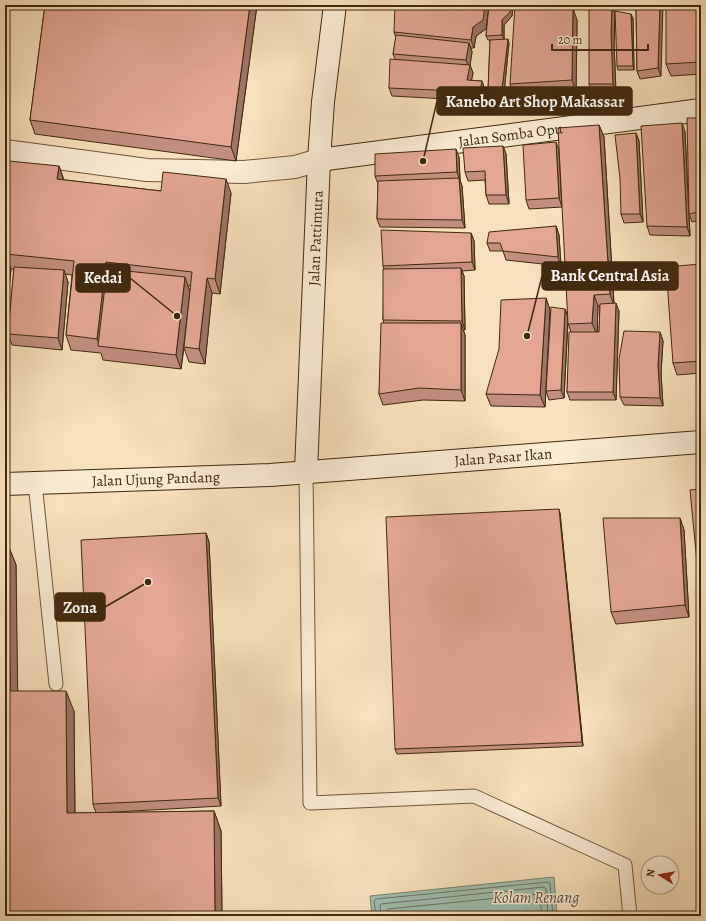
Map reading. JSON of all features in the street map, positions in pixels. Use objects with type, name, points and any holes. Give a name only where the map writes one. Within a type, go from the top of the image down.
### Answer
[{"type":"street","name":"Jalan Pattimura","points":[[306,471],[319,160],[323,102],[335,5]]},
{"type":"street","name":"Jalan Somba Opu","points":[[5,151],[147,170],[244,172],[295,167],[319,160],[701,110]]},
{"type":"street","name":"Jalan Pasar Ikan","points":[[306,471],[701,442]]},
{"type":"street","name":"Jalan Ujung Pandang","points":[[5,484],[270,475],[306,471]]},
{"type":"lane","points":[[306,471],[310,803],[474,796],[625,865],[630,916]]},
{"type":"lane","points":[[35,483],[56,684]]},
{"type":"water","name":"Kolam Renang","points":[[554,877],[557,916],[372,916],[370,896]]},
{"type":"building","points":[[45,5],[250,5],[231,147],[30,120]]},
{"type":"building","points":[[395,5],[485,5],[483,20],[473,27],[471,40],[394,32]]},
{"type":"building","points":[[489,5],[511,5],[510,12],[502,20],[502,35],[486,36]]},
{"type":"building","points":[[515,5],[561,5],[573,8],[572,80],[510,84]]},
{"type":"building","points":[[589,5],[612,5],[611,34],[613,84],[589,84]]},
{"type":"building","points":[[636,5],[660,5],[658,68],[637,71]]},
{"type":"building","points":[[666,5],[701,5],[701,62],[666,64]]},
{"type":"building","points":[[615,11],[631,14],[633,66],[617,66]]},
{"type":"building","points":[[396,35],[469,43],[466,60],[393,54]]},
{"type":"building","points":[[508,39],[502,89],[488,91],[490,40]]},
{"type":"building","points":[[390,59],[470,65],[467,80],[482,81],[480,92],[389,88]]},
{"type":"building","points":[[687,118],[701,118],[701,211],[689,214]]},
{"type":"building","points":[[682,123],[687,227],[647,226],[641,126]]},
{"type":"building","points":[[599,125],[610,294],[594,295],[592,323],[568,324],[558,128]]},
{"type":"building","points":[[636,133],[640,214],[621,214],[620,178],[615,135]]},
{"type":"building","points":[[556,142],[559,198],[526,200],[523,145]]},
{"type":"building","points":[[503,146],[506,195],[486,195],[485,171],[465,172],[463,148]]},
{"type":"building","points":[[456,149],[457,172],[375,176],[375,154]]},
{"type":"building","points":[[9,161],[59,166],[57,179],[161,191],[163,172],[226,179],[215,279],[207,278],[199,349],[184,347],[192,272],[106,262],[97,339],[66,335],[74,261],[6,254],[5,262],[5,194]]},
{"type":"building","points":[[459,178],[462,220],[377,219],[378,181]]},
{"type":"building","points":[[556,226],[558,257],[503,251],[500,243],[487,243],[489,232]]},
{"type":"building","points":[[381,230],[471,233],[472,262],[383,266]]},
{"type":"building","points":[[701,264],[701,361],[673,363],[666,267]]},
{"type":"building","points":[[14,267],[64,270],[58,338],[8,334]]},
{"type":"building","points":[[461,268],[462,321],[383,320],[383,269]]},
{"type":"building","points":[[107,269],[185,277],[176,355],[98,346]]},
{"type":"building","points":[[546,298],[540,395],[486,394],[499,349],[501,300]]},
{"type":"building","points":[[616,303],[613,392],[567,392],[569,332],[599,332],[600,304]]},
{"type":"building","points":[[551,307],[565,309],[561,390],[546,391]]},
{"type":"building","points":[[381,323],[461,323],[461,390],[419,388],[379,394]]},
{"type":"building","points":[[624,331],[660,332],[658,365],[660,398],[620,397],[619,359]]},
{"type":"building","points":[[701,489],[701,604],[690,490]]},
{"type":"building","points":[[559,509],[582,742],[395,749],[386,517]]},
{"type":"building","points":[[603,518],[680,518],[685,605],[611,612]]},
{"type":"building","points":[[206,533],[218,798],[93,804],[81,540]]},
{"type":"building","points":[[5,545],[8,545],[10,691],[66,691],[67,813],[214,811],[215,916],[5,916]]},
{"type":"place","name":"Kanebo Art Shop Makassar","points":[[423,161]]},
{"type":"place","name":"Kedai","points":[[177,316]]},
{"type":"place","name":"Bank Central Asia","points":[[527,336]]},
{"type":"place","name":"Zona","points":[[148,582]]}]
